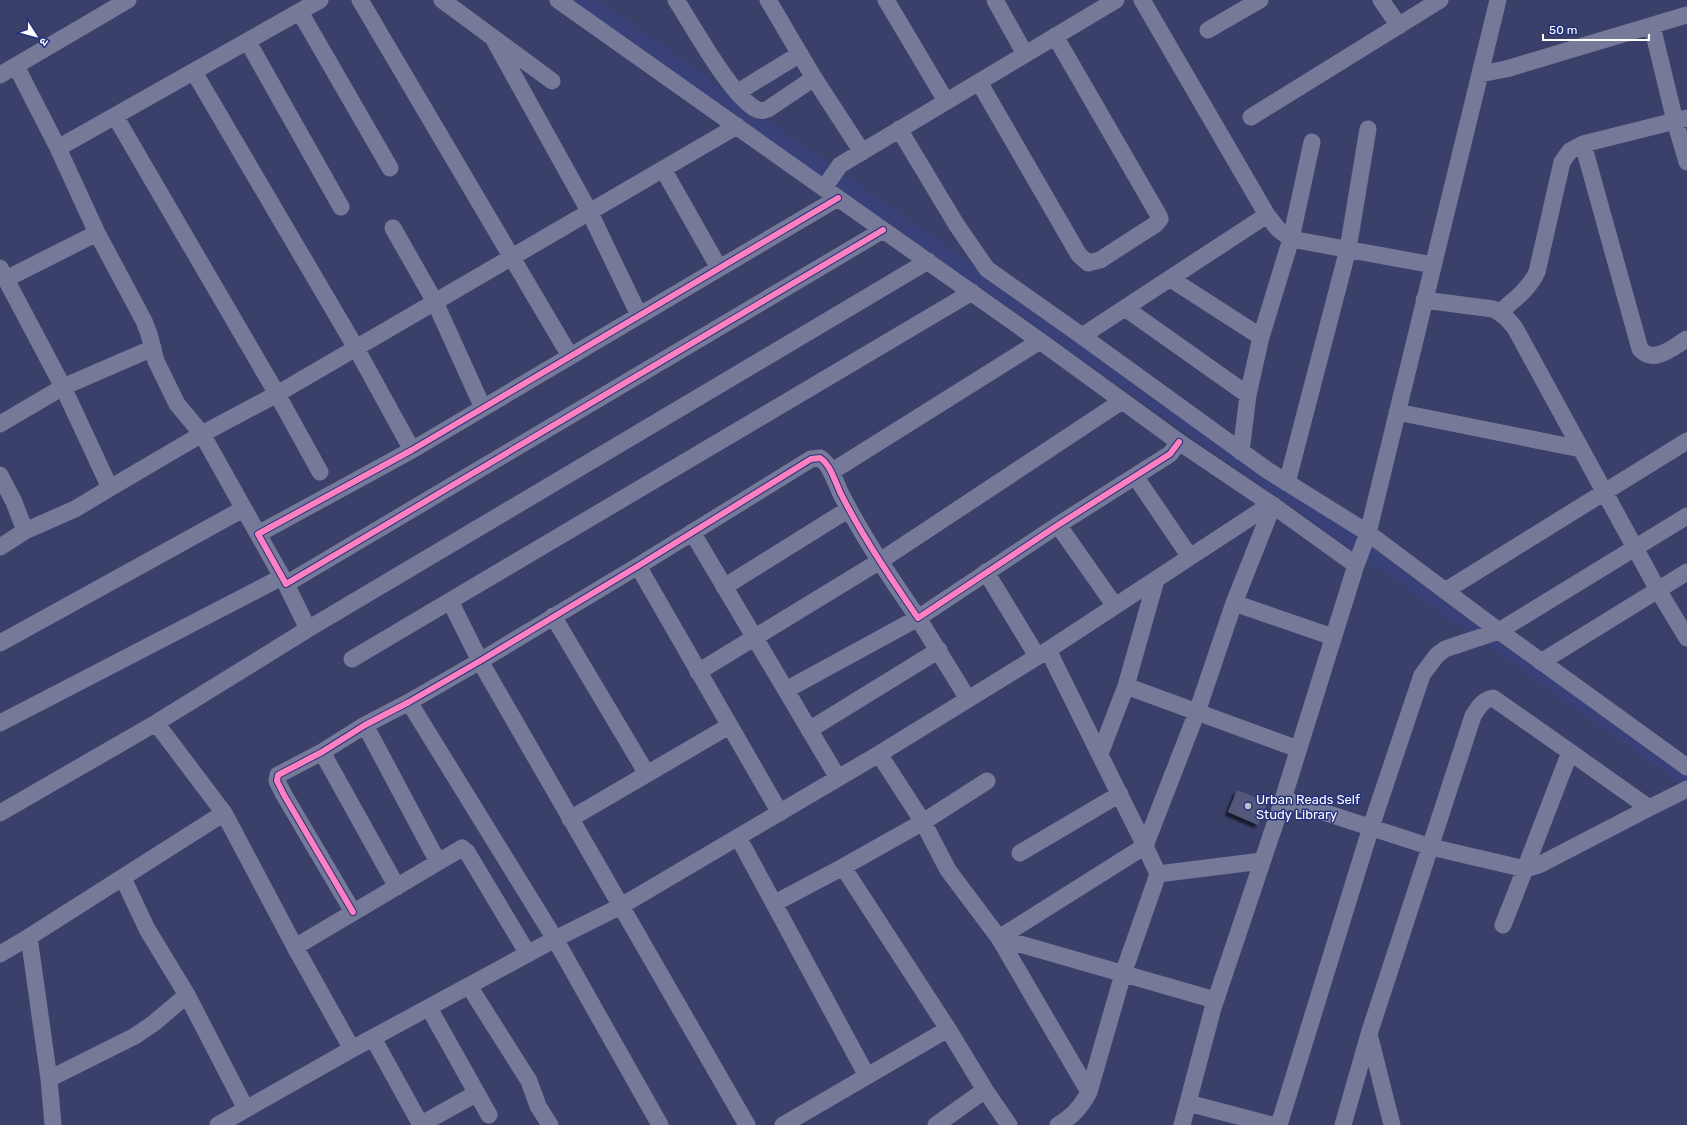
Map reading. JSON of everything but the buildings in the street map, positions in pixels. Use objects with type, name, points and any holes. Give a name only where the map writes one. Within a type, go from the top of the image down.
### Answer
[{"type":"street","points":[[0,75],[128,0]]},
{"type":"street","points":[[58,148],[320,0]]},
{"type":"street","points":[[360,0],[570,356]]},
{"type":"street","points":[[442,0],[552,81]]},
{"type":"street","points":[[558,0],[737,126],[826,184],[838,198],[972,292],[1179,442],[1357,563]]},
{"type":"street","points":[[676,0],[724,75],[738,92],[756,109],[765,110],[814,78]]},
{"type":"street","points":[[768,0],[814,78],[862,152]]},
{"type":"street","points":[[995,0],[1025,54]]},
{"type":"street","points":[[826,184],[840,165],[1055,36],[1097,5],[1116,0]]},
{"type":"street","points":[[1142,0],[1267,215],[1278,229],[1291,239],[1433,264]]},
{"type":"street","points":[[1208,30],[1260,0]]},
{"type":"street","points":[[1381,0],[1398,26]]},
{"type":"street","points":[[1251,117],[1440,0]]},
{"type":"street","points":[[1182,1125],[1215,1000],[1283,799],[1333,637],[1367,535],[1498,0]]},
{"type":"street","points":[[893,3],[946,101]]},
{"type":"street","points":[[300,12],[390,168]]},
{"type":"street","points":[[1480,74],[1506,69],[1687,15]]},
{"type":"street","points":[[1652,26],[1681,120],[1687,162]]},
{"type":"street","points":[[979,82],[1079,255],[1088,263],[1100,260],[1156,224],[1160,219],[1055,36]]},
{"type":"street","points":[[492,38],[589,211],[639,315]]},
{"type":"street","points":[[248,42],[341,207]]},
{"type":"street","points":[[738,92],[800,54]]},
{"type":"street","points":[[16,66],[58,148],[97,233],[144,322],[159,369],[177,404],[202,434],[284,580],[308,629]]},
{"type":"street","points":[[194,72],[356,348],[412,450]]},
{"type":"street","points":[[115,116],[277,394],[320,472]]},
{"type":"street","points":[[1500,312],[1525,290],[1538,272],[1562,162],[1570,151],[1583,144],[1681,120]]},
{"type":"street","points":[[0,547],[26,531],[75,509],[202,434],[277,394],[737,126]]},
{"type":"street","points":[[899,129],[956,224],[987,269],[1241,452],[1367,535],[1687,767]]},
{"type":"street","points":[[1287,483],[1348,249],[1368,129]]},
{"type":"street","points":[[1241,452],[1248,395],[1261,337],[1291,239],[1312,142]]},
{"type":"street","points":[[1583,144],[1640,349],[1648,356],[1655,356],[1687,338]]},
{"type":"street","points":[[663,169],[719,268]]},
{"type":"street","points":[[258,534],[412,450],[838,198]]},
{"type":"street","points":[[1082,336],[1267,215]]},
{"type":"street","points":[[393,228],[435,302],[483,408]]},
{"type":"street","points":[[0,723],[284,580],[883,230]]},
{"type":"street","points":[[97,233],[3,274],[63,386],[110,488]]},
{"type":"street","points":[[0,813],[156,723],[308,629],[928,261]]},
{"type":"street","points":[[1171,278],[1261,337]]},
{"type":"street","points":[[352,659],[972,292]]},
{"type":"street","points":[[1424,300],[1493,309],[1500,312],[1516,328],[1634,547],[1687,638]]},
{"type":"street","points":[[1125,308],[1248,395]]},
{"type":"street","points":[[831,472],[1040,341]]},
{"type":"street","points":[[0,424],[63,386],[153,348]]},
{"type":"street","points":[[698,672],[880,561],[1122,401]]},
{"type":"street","points":[[1397,412],[1581,449]]},
{"type":"street","points":[[1445,591],[1687,441]]},
{"type":"street","points":[[786,690],[918,618],[1058,525],[1170,454],[1179,442]]},
{"type":"street","points":[[353,912],[277,781],[277,778],[282,773],[322,752],[365,725],[409,702],[480,661],[816,457],[822,459],[831,472],[849,509],[880,561],[939,650],[968,699]]},
{"type":"street","points":[[0,475],[14,502],[26,531]]},
{"type":"street","points":[[1135,476],[1190,557]]},
{"type":"street","points":[[218,1125],[352,1049],[555,939],[621,906],[780,813],[1043,653],[1272,505]]},
{"type":"street","points":[[999,938],[1146,846],[1197,712],[1234,603],[1272,505]]},
{"type":"street","points":[[0,643],[243,509]]},
{"type":"street","points":[[724,587],[849,509]]},
{"type":"street","points":[[1279,1125],[1371,827],[1422,675],[1428,665],[1445,649],[1499,631],[1634,547],[1687,516]]},
{"type":"street","points":[[1058,525],[1115,606]]},
{"type":"street","points":[[692,532],[838,778]]},
{"type":"street","points":[[638,566],[780,813]]},
{"type":"street","points":[[986,572],[1043,653],[1100,754],[1146,846],[1158,874],[1123,974],[1089,1092],[1082,1105],[1075,1113],[1058,1125]]},
{"type":"street","points":[[1541,662],[1687,572]]},
{"type":"street","points":[[1100,754],[1126,686],[1156,580]]},
{"type":"street","points":[[450,601],[480,661],[747,1125]]},
{"type":"street","points":[[1234,603],[1333,637]]},
{"type":"street","points":[[553,616],[647,774]]},
{"type":"street","points":[[809,730],[939,650]]},
{"type":"street","points":[[1126,686],[1298,748]]},
{"type":"street","points":[[1343,1125],[1369,1034],[1473,716],[1480,704],[1487,699],[1493,698],[1649,808]]},
{"type":"street","points":[[409,702],[555,939],[660,1125]]},
{"type":"street","points":[[156,723],[224,813],[352,1049]]},
{"type":"street","points":[[365,725],[438,862]]},
{"type":"street","points":[[570,819],[729,726]]},
{"type":"street","points":[[322,752],[397,887]]},
{"type":"street","points":[[1503,925],[1570,752]]},
{"type":"street","points":[[879,754],[923,822],[948,870],[999,938],[1089,1092]]},
{"type":"street","points":[[775,903],[842,868],[923,822],[987,782]]},
{"type":"street","points":[[1283,799],[1431,847],[1525,869],[1539,865],[1687,789]]},
{"type":"street","points":[[1020,853],[1120,794]]},
{"type":"street","points":[[0,954],[123,878],[224,813]]},
{"type":"street","points":[[738,837],[775,903],[867,1076]]},
{"type":"street","points":[[295,946],[462,848],[465,849],[528,954]]},
{"type":"street","points":[[1158,874],[1262,861]]},
{"type":"street","points":[[842,868],[948,1028],[1009,1125]]},
{"type":"street","points":[[123,878],[147,929],[187,995],[246,1109]]},
{"type":"street","points":[[29,937],[53,1125]]},
{"type":"street","points":[[999,938],[1215,1000]]},
{"type":"street","points":[[469,986],[529,1081],[538,1106],[550,1125]]},
{"type":"street","points":[[48,1079],[135,1036],[154,1023],[187,995]]},
{"type":"street","points":[[429,1008],[489,1116]]},
{"type":"street","points":[[784,1125],[948,1028]]},
{"type":"street","points":[[1369,1034],[1392,1125]]},
{"type":"street","points":[[373,1038],[420,1125],[477,1093]]},
{"type":"street","points":[[936,1125],[986,1090]]},
{"type":"street","points":[[1188,1103],[1272,1125]]},
{"type":"waterway","points":[[585,0],[1364,548],[1687,779]]},
{"type":"cycle path","points":[[838,198],[412,450],[258,534],[286,584],[883,230]]},
{"type":"cycle path","points":[[353,912],[284,795],[277,781],[278,775],[322,752],[365,725],[409,702],[480,661],[638,566],[811,459],[820,458],[827,464],[840,492],[867,540],[918,618],[1058,525],[1170,454],[1179,442]]},
{"type":"place","name":"Urban Reads Self Study Library","points":[[1248,806]]}]
